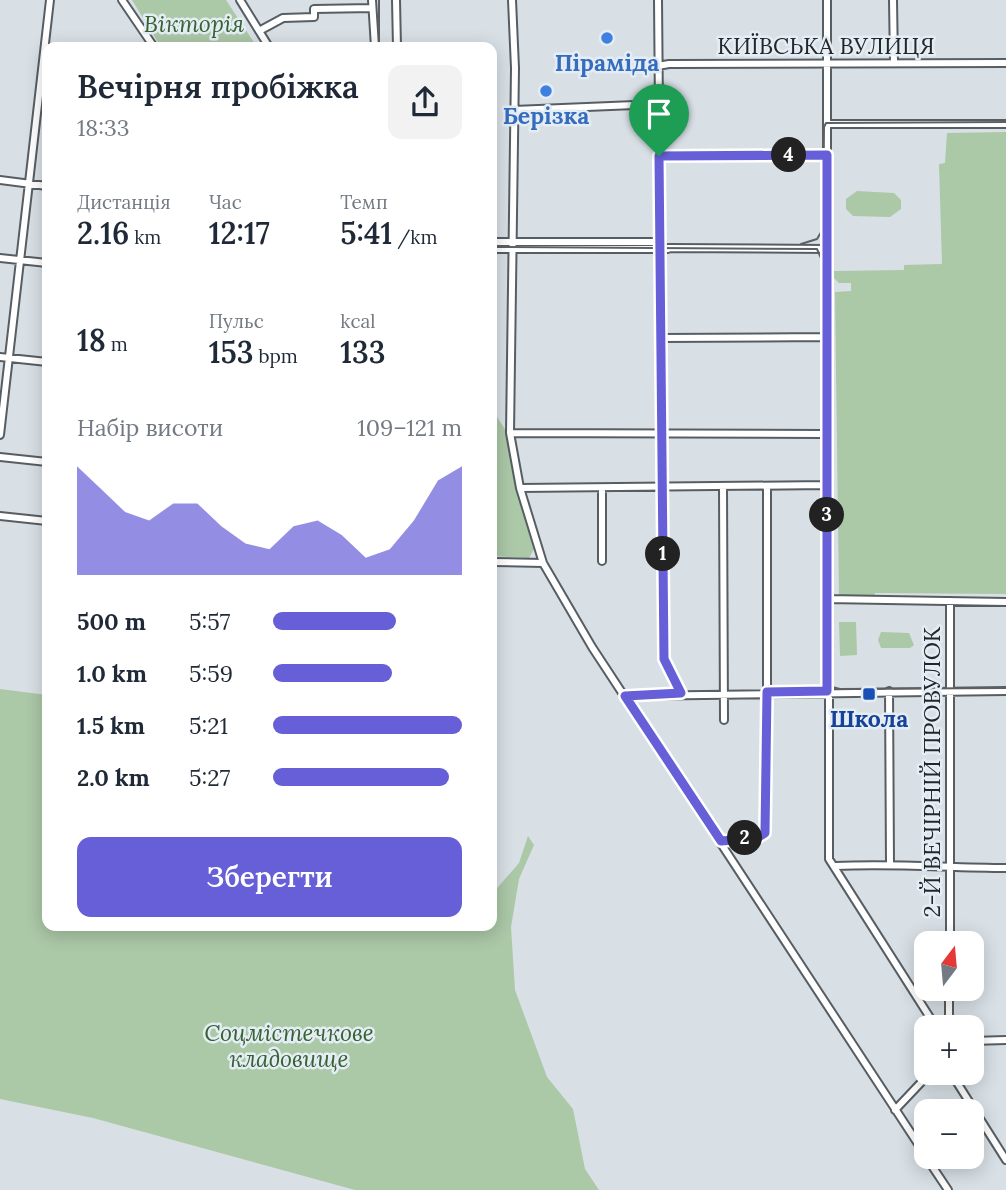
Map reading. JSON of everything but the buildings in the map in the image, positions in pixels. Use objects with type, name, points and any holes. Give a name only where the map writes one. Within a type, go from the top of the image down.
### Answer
[{"type":"street","points":[[47,42],[50,0]]},
{"type":"street","points":[[122,0],[151,42]]},
{"type":"street","points":[[240,0],[266,42]]},
{"type":"street","points":[[372,0],[374,42]]},
{"type":"street","points":[[396,0],[397,42]]},
{"type":"street","points":[[512,0],[514,110],[510,433],[520,488],[543,563],[570,613],[914,1139]]},
{"type":"street","points":[[658,0],[659,156],[663,247],[661,434],[664,659],[681,693]]},
{"type":"street","points":[[827,0],[825,434],[829,859],[836,866],[929,1015]]},
{"type":"street","points":[[894,0],[894,63]]},
{"type":"street","points":[[259,32],[283,18],[314,17],[314,9],[372,8]]},
{"type":"street","name":"КИЇВСЬКА ВУЛИЦЯ","points":[[646,68],[669,64],[1006,63]]},
{"type":"street","points":[[0,435],[42,95]]},
{"type":"street","points":[[514,110],[659,104]]},
{"type":"street","points":[[828,124],[1006,124]]},
{"type":"street","points":[[659,156],[827,155]]},
{"type":"street","points":[[0,180],[42,185]]},
{"type":"street","points":[[497,243],[827,249]]},
{"type":"street","points":[[497,248],[511,245]]},
{"type":"street","points":[[0,258],[42,262]]},
{"type":"street","points":[[661,338],[827,337]]},
{"type":"street","points":[[0,357],[42,361]]},
{"type":"street","points":[[510,433],[825,434]]},
{"type":"street","points":[[0,457],[42,461]]},
{"type":"street","points":[[520,488],[827,485]]},
{"type":"street","points":[[723,487],[724,720]]},
{"type":"street","points":[[721,841],[757,838],[765,833],[767,487]]},
{"type":"street","points":[[601,489],[602,561]]},
{"type":"street","points":[[0,516],[42,520]]},
{"type":"street","points":[[497,562],[543,563]]},
{"type":"street","points":[[827,600],[1006,601]]},
{"type":"street","name":"2-Й ВЕЧІРНІЙ ПРОВУЛОК","points":[[950,601],[950,931]]},
{"type":"street","points":[[889,691],[890,863]]},
{"type":"street","points":[[625,696],[724,692],[1006,691]]},
{"type":"street","points":[[836,866],[890,863],[949,868],[1006,868]]},
{"type":"street","points":[[984,1041],[1006,1040]]},
{"type":"street","points":[[895,1110],[919,1085]]},
{"type":"street","points":[[959,1085],[1006,1160]]},
{"type":"street","points":[[934,1169],[948,1190]]},
{"type":"green space","name":"Вікторія","points":[[132,0],[226,0],[254,42],[158,42]]},
{"type":"green space","points":[[1006,132],[1006,594],[875,593],[874,598],[839,596],[835,292],[851,291],[851,283],[839,283],[834,278],[834,271],[904,270],[904,265],[942,264],[939,164],[945,163],[947,133]]},
{"type":"green space","points":[[857,191],[894,193],[901,200],[901,209],[890,217],[853,216],[846,209],[846,199]]},
{"type":"green space","points":[[497,417],[508,434],[514,472],[535,547],[529,558],[497,556]]},
{"type":"green space","points":[[839,622],[856,622],[857,655],[840,656]]},
{"type":"green space","points":[[881,632],[909,633],[914,645],[910,648],[881,648],[878,640]]},
{"type":"green space","name":"Соцмістечкове кладовище","points":[[0,689],[42,694],[42,931],[497,931],[497,888],[519,863],[528,836],[534,845],[519,879],[511,927],[515,990],[547,1077],[573,1109],[585,1169],[599,1190],[355,1190],[93,1118],[0,1099]]},
{"type":"tram line","points":[[379,0],[379,42]]},
{"type":"tram line","points":[[801,244],[817,239],[823,229],[826,123],[1006,122]]},
{"type":"tram line","points":[[497,247],[817,249],[824,265],[822,510],[826,678],[832,687],[840,689],[1006,688]]},
{"type":"place","name":"Піраміда","points":[[607,38]]},
{"type":"place","name":"Берізка","points":[[546,91]]},
{"type":"place","name":"Школа","points":[[869,694]]},
{"type":"route","points":[[827,155],[827,691],[767,692],[767,820],[765,833],[757,838],[731,838],[721,841],[625,696],[681,693],[668,673],[664,659],[659,156],[827,155]]}]
